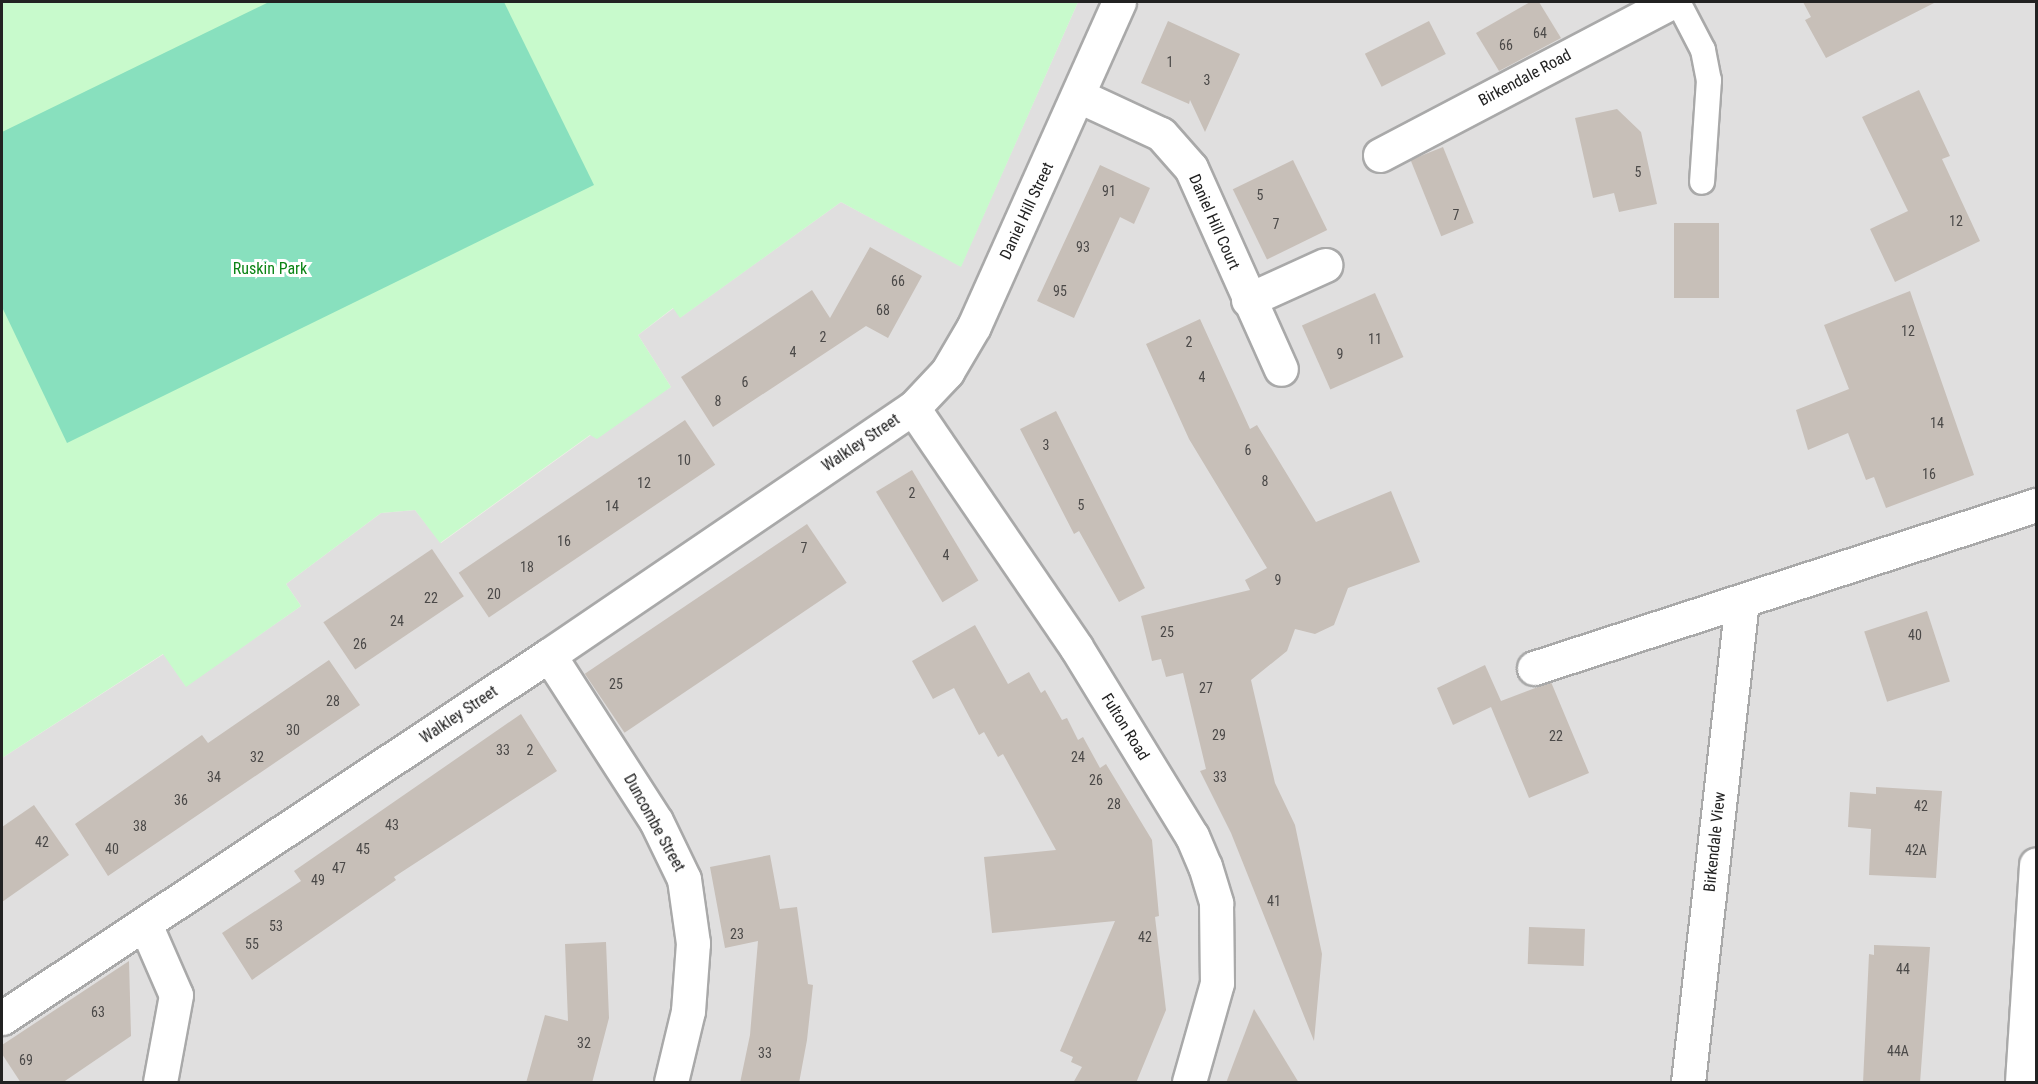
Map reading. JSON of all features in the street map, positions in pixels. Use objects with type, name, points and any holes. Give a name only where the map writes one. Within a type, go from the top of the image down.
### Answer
[{"type":"street","name":"Daniel Hill Street","points":[[913,408],[947,372],[974,326],[1079,96],[1119,2]]},
{"type":"street","name":"Birkendale Road","points":[[1380,155],[1671,2]]},
{"type":"street","name":"Daniel Hill Court","points":[[1079,96],[1161,134],[1191,168],[1248,300],[1281,369]]},
{"type":"street","points":[[1248,300],[1325,266]]},
{"type":"street","name":"Walkley Street","points":[[2,1018],[549,656],[913,408]]},
{"type":"street","name":"Fulton Road","points":[[913,408],[1076,647],[1192,836],[1205,866],[1216,903],[1217,983],[1189,1083]]},
{"type":"street","points":[[1534,668],[2037,505]]},
{"type":"street","name":"Birkendale View","points":[[1688,1083],[1742,601]]},
{"type":"street","name":"Duncombe Street","points":[[549,656],[656,821],[684,879],[693,943],[688,1011],[671,1083]]},
{"type":"street","points":[[2022,1083],[2037,864]]},
{"type":"street","points":[[145,924],[176,995],[160,1083]]},
{"type":"lane","points":[[1678,2],[1703,50],[1710,80],[1702,182]]},
{"type":"shaded area","points":[[1078,2],[2036,2],[2036,1082],[2,1082],[2,758],[164,654],[186,686],[301,606],[286,584],[381,513],[415,510],[441,543],[591,435],[671,387],[638,335],[674,308],[681,317],[841,202],[961,266]]},
{"type":"green space","name":"Ruskin Park","points":[[2,2],[1078,2],[961,267],[841,202],[680,318],[673,308],[638,335],[671,387],[597,439],[590,435],[440,543],[415,510],[381,513],[286,584],[301,606],[186,687],[163,654],[2,758]]},
{"type":"green space","points":[[269,2],[504,2],[594,185],[67,443],[2,307],[2,132]]},
{"type":"building","points":[[1530,2],[1539,2],[1561,38],[1499,71],[1476,33]]},
{"type":"building","points":[[1803,2],[1936,2],[1826,58],[1805,20],[1811,17]]},
{"type":"building","points":[[1168,21],[1240,54],[1205,132],[1190,100],[1189,104],[1141,83]]},
{"type":"building","points":[[1429,21],[1446,54],[1382,87],[1365,54]]},
{"type":"building","points":[[1919,90],[1950,156],[1942,159],[1980,241],[1895,282],[1870,229],[1908,211],[1862,117]]},
{"type":"building","points":[[1617,109],[1641,132],[1657,204],[1619,212],[1614,193],[1593,198],[1575,118]]},
{"type":"building","points":[[1443,147],[1474,223],[1441,236],[1411,160]]},
{"type":"building","points":[[1293,160],[1327,230],[1267,259],[1233,189]]},
{"type":"building","points":[[1100,165],[1150,188],[1134,224],[1120,217],[1074,318],[1037,301]]},
{"type":"building","points":[[1674,223],[1719,223],[1719,298],[1674,298]]},
{"type":"building","points":[[870,247],[922,276],[888,338],[866,326],[713,427],[681,377],[812,290],[830,318]]},
{"type":"building","points":[[1910,291],[1974,475],[1886,508],[1874,477],[1866,480],[1848,433],[1808,450],[1796,410],[1849,389],[1824,325]]},
{"type":"building","points":[[1375,293],[1403,357],[1330,389],[1302,326]]},
{"type":"building","points":[[1200,319],[1250,429],[1257,425],[1316,522],[1391,491],[1420,562],[1348,588],[1334,625],[1315,634],[1295,629],[1287,651],[1251,680],[1275,783],[1295,825],[1322,954],[1314,1041],[1231,833],[1200,771],[1206,769],[1183,673],[1166,677],[1161,659],[1152,661],[1141,616],[1250,590],[1245,580],[1267,568],[1189,439],[1146,344]]},
{"type":"building","points":[[1056,411],[1145,588],[1119,602],[1079,531],[1074,534],[1020,429]]},
{"type":"building","points":[[685,420],[715,465],[489,617],[459,573]]},
{"type":"building","points":[[912,470],[978,581],[942,602],[876,492]]},
{"type":"building","points":[[807,524],[847,583],[625,733],[585,674]]},
{"type":"building","points":[[432,549],[464,596],[355,670],[323,622]]},
{"type":"building","points":[[1927,611],[1950,681],[1887,702],[1864,631]]},
{"type":"building","points":[[975,625],[1008,684],[1029,672],[1041,693],[1045,690],[1062,720],[1067,718],[1078,740],[1083,737],[1100,768],[1106,764],[1152,840],[1159,916],[1155,917],[1166,1010],[1136,1083],[1073,1083],[1082,1067],[1071,1062],[1073,1057],[1060,1051],[1115,921],[992,933],[984,857],[1056,850],[1003,754],[998,757],[984,732],[979,735],[954,688],[933,699],[912,661]]},
{"type":"building","points":[[329,660],[360,705],[108,876],[75,824],[202,735],[208,743]]},
{"type":"building","points":[[1485,665],[1501,701],[1551,682],[1589,773],[1529,798],[1491,707],[1453,725],[1437,688]]},
{"type":"building","points":[[521,714],[557,771],[394,877],[396,880],[252,980],[222,933],[301,881],[294,871]]},
{"type":"building","points":[[1876,787],[1942,791],[1936,878],[1869,875],[1871,829],[1848,827],[1850,792],[1876,794]]},
{"type":"building","points":[[34,805],[69,855],[2,902],[2,827]]},
{"type":"building","points":[[770,855],[780,909],[797,907],[808,984],[813,985],[807,1040],[799,1083],[740,1083],[750,1035],[758,941],[725,948],[710,867]]},
{"type":"building","points":[[1529,927],[1585,929],[1584,966],[1528,964]]},
{"type":"building","points":[[606,942],[609,1018],[592,1083],[526,1083],[545,1015],[568,1021],[565,944]]},
{"type":"building","points":[[1874,945],[1930,947],[1920,1083],[1863,1083],[1869,954],[1874,955]]},
{"type":"building","points":[[129,961],[131,1036],[62,1083],[21,1083],[2,1054],[2,1045]]},
{"type":"building","points":[[1254,1009],[1299,1083],[1226,1083]]}]
